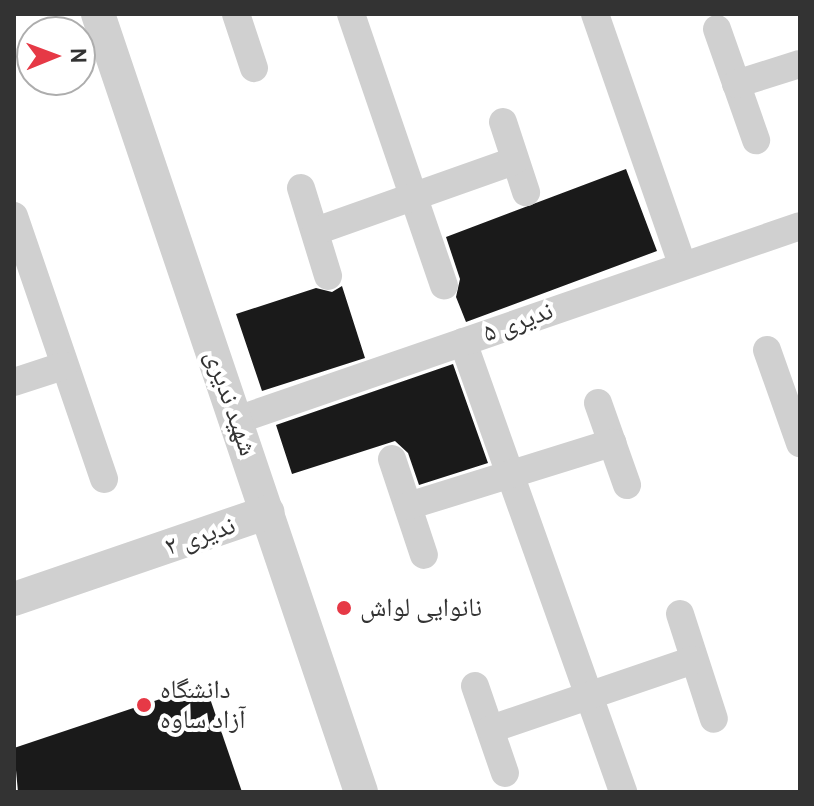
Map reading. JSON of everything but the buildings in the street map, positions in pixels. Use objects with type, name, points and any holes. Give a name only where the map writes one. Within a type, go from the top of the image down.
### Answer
[{"type":"street","name":"شهید ندیری","points":[[98,14],[361,792]]},
{"type":"street","points":[[351,14],[444,285]]},
{"type":"street","points":[[595,14],[682,264]]},
{"type":"street","points":[[243,16],[254,68]]},
{"type":"street","points":[[717,29],[756,140]]},
{"type":"street","points":[[736,84],[800,64]]},
{"type":"street","points":[[503,122],[526,192]]},
{"type":"street","points":[[316,231],[514,161]]},
{"type":"street","points":[[301,188],[328,276]]},
{"type":"street","points":[[14,216],[104,479]]},
{"type":"street","name":"ندیری ۵","points":[[237,420],[682,264],[800,226]]},
{"type":"street","points":[[463,342],[623,792]]},
{"type":"street","points":[[767,350],[790,385],[800,443]]},
{"type":"street","points":[[14,382],[63,366]]},
{"type":"street","points":[[598,403],[627,485]]},
{"type":"street","points":[[408,506],[612,443]]},
{"type":"street","points":[[392,459],[424,555]]},
{"type":"street","name":"ندیری ۲","points":[[14,599],[268,512]]},
{"type":"street","points":[[680,614],[714,719]]},
{"type":"street","points":[[491,729],[694,660]]},
{"type":"street","points":[[475,686],[505,773]]},
{"type":"place","name":"نانوایی لواش","points":[[344,608]]},
{"type":"place","name":"دانشگاه آزاد ساوه","points":[[144,705]]}]
